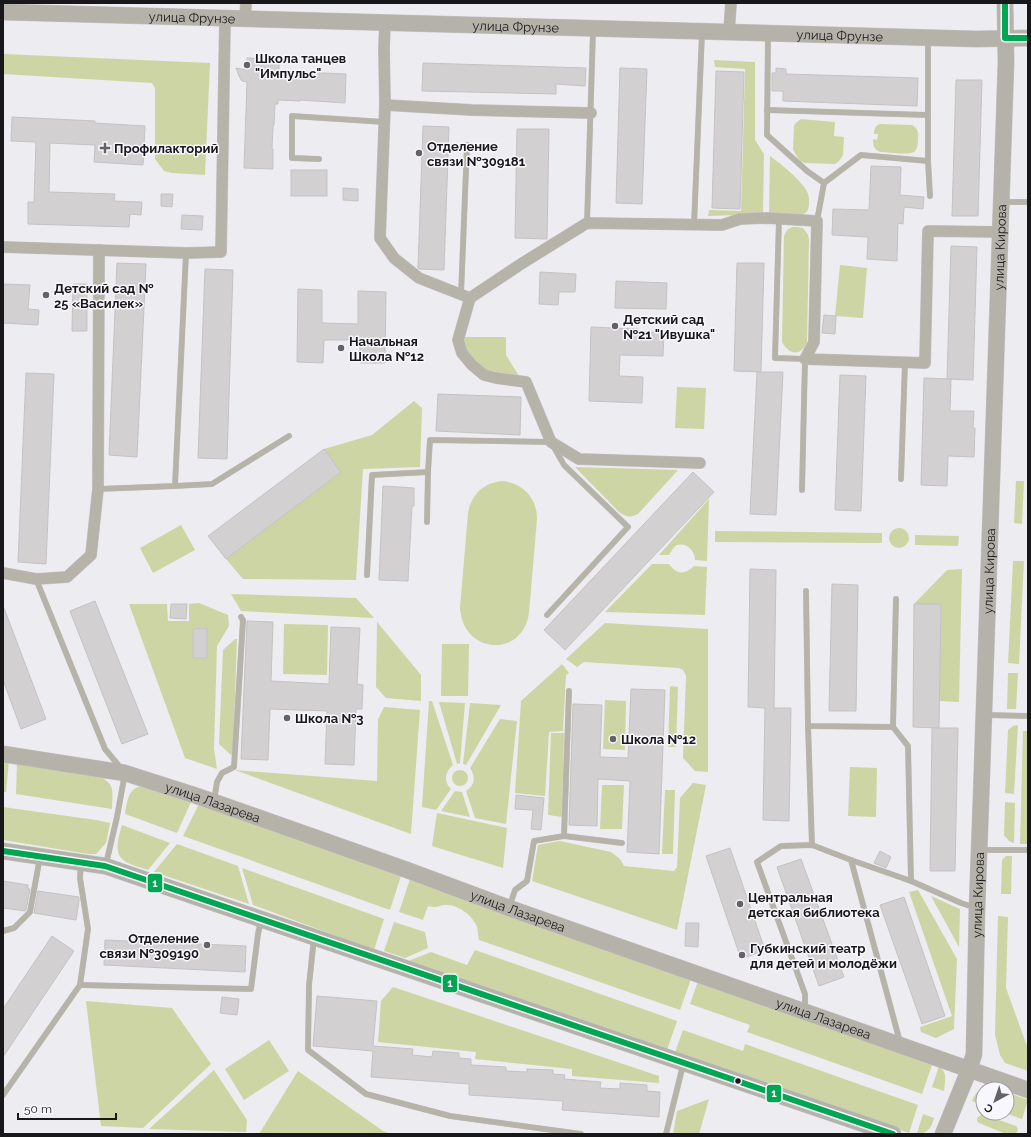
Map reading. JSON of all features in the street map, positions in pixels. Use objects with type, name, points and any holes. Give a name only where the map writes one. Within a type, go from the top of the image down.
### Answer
[{"type":"main road","name":"улица Кирова","points":[[943,1134],[974,1054],[977,908],[1006,62],[1005,3]]},
{"type":"main road","name":"улица Фрунзе","points":[[3,12],[225,18],[246,11],[386,22],[928,38],[1028,38]]},
{"type":"main road","name":"улица Лазарева","points":[[3,754],[125,773],[214,802],[509,908],[1028,1090]]},
{"type":"main road","points":[[3,851],[105,866],[684,1063],[862,1127],[893,1134]]},
{"type":"street","points":[[729,32],[731,3]]},
{"type":"street","points":[[3,247],[186,253],[221,252],[225,18]]},
{"type":"street","points":[[386,22],[384,49],[385,106],[380,238],[394,258],[419,278],[466,296]]},
{"type":"street","points":[[385,106],[590,113]]},
{"type":"street","points":[[700,463],[579,459],[551,442],[526,382],[496,378],[484,374],[472,365],[462,353],[458,340],[466,296],[587,223],[722,225],[740,219],[767,218],[818,221],[814,342],[805,359],[925,363],[928,231],[1000,232]]},
{"type":"street","points":[[3,573],[36,579],[67,578],[91,555],[98,489],[98,250]]},
{"type":"lane","points":[[587,223],[593,28]]},
{"type":"lane","points":[[694,225],[702,31]]},
{"type":"lane","points":[[768,33],[767,135],[807,171],[824,183]]},
{"type":"lane","points":[[928,38],[928,161],[930,196]]},
{"type":"lane","points":[[767,110],[928,115]]},
{"type":"lane","points":[[319,158],[292,158],[292,116],[384,122]]},
{"type":"lane","points":[[466,296],[467,145]]},
{"type":"lane","points":[[818,221],[824,183],[861,155],[928,161]]},
{"type":"lane","points":[[1001,202],[1028,202]]},
{"type":"lane","points":[[779,219],[775,358],[805,359],[802,490]]},
{"type":"lane","points":[[175,486],[186,253]]},
{"type":"lane","points":[[901,479],[905,362]]},
{"type":"lane","points":[[98,489],[212,484],[289,436]]},
{"type":"lane","points":[[427,522],[430,440],[551,442],[564,465],[628,527],[547,614]]},
{"type":"lane","points":[[367,575],[372,475],[428,472]]},
{"type":"lane","points":[[36,579],[105,749],[125,773],[117,818],[105,866]]},
{"type":"lane","points":[[806,591],[812,845]]},
{"type":"lane","points":[[896,598],[893,727],[908,746],[911,881]]},
{"type":"lane","points":[[214,802],[217,782],[222,773],[234,767],[244,620],[241,617]]},
{"type":"lane","points":[[564,836],[569,691]]},
{"type":"lane","points":[[984,715],[1028,716]]},
{"type":"lane","points":[[808,726],[893,727]]},
{"type":"lane","points":[[509,908],[515,890],[527,881],[534,840],[564,836],[622,843]]},
{"type":"lane","points":[[805,1012],[805,994],[757,862],[781,846],[812,845],[911,881],[961,903],[977,908]]},
{"type":"lane","points":[[980,850],[1028,850]]},
{"type":"lane","points":[[3,931],[14,928],[30,912],[41,856]]},
{"type":"lane","points":[[851,860],[901,1046]]},
{"type":"lane","points":[[3,1095],[80,985],[88,929],[80,878],[81,862]]},
{"type":"lane","points":[[80,985],[251,989],[258,934],[262,920]]},
{"type":"lane","points":[[314,937],[309,985],[308,1050],[366,1094],[450,1116],[581,1134]]},
{"type":"lane","points":[[666,1134],[684,1063]]},
{"type":"green space","points":[[3,54],[210,63],[205,175],[172,173],[164,171],[155,159],[155,88],[152,83],[3,74]]},
{"type":"green space","points":[[714,60],[755,62],[755,140],[764,154],[763,214],[708,216],[709,210],[741,211],[745,69],[715,67]]},
{"type":"green space","points":[[801,119],[835,122],[834,136],[844,137],[843,155],[840,160],[835,164],[805,163],[800,161],[793,149],[794,125]]},
{"type":"green space","points":[[880,124],[914,126],[918,134],[918,145],[915,151],[909,153],[899,153],[880,152],[876,150],[873,139],[877,140],[878,134],[874,134],[874,131]]},
{"type":"green space","points":[[770,156],[792,174],[806,189],[809,196],[809,205],[805,213],[801,215],[769,214]]},
{"type":"green space","points":[[792,227],[803,228],[808,235],[809,240],[807,342],[802,350],[798,352],[791,352],[782,342],[784,236],[787,230]]},
{"type":"green space","points":[[840,265],[867,268],[863,318],[835,316]]},
{"type":"green space","points":[[462,337],[506,337],[506,355],[519,376],[486,370],[471,357],[463,345]]},
{"type":"green space","points":[[677,387],[706,388],[704,429],[675,428]]},
{"type":"green space","points":[[414,401],[422,408],[420,467],[363,469],[356,580],[243,579],[226,559],[341,472],[324,449],[372,435]]},
{"type":"green space","points":[[575,467],[678,470],[638,514],[629,516],[620,513]]},
{"type":"green space","points":[[502,481],[510,482],[522,488],[527,493],[534,504],[537,519],[529,613],[524,628],[516,638],[505,644],[493,645],[482,642],[471,635],[464,624],[460,608],[468,513],[475,495],[479,491],[489,484]]},
{"type":"green space","points":[[1016,481],[1024,481],[1022,524],[1014,523]]},
{"type":"green space","points":[[709,499],[707,561],[695,560],[694,553],[690,548],[681,544],[673,548],[669,555],[659,555]]},
{"type":"green space","points":[[181,525],[195,550],[153,573],[140,548]]},
{"type":"green space","points":[[899,528],[906,531],[909,538],[906,545],[899,548],[892,545],[889,538],[892,531]]},
{"type":"green space","points":[[715,531],[882,533],[882,543],[715,542]]},
{"type":"green space","points":[[915,535],[959,536],[958,546],[915,545]]},
{"type":"green space","points":[[1013,561],[1024,561],[1019,664],[1008,663]]},
{"type":"green space","points":[[652,564],[669,564],[678,572],[687,571],[694,566],[707,567],[705,615],[605,612]]},
{"type":"green space","points":[[962,569],[959,702],[939,701],[941,604],[914,604],[947,570]]},
{"type":"green space","points":[[231,594],[356,598],[374,618],[241,611]]},
{"type":"green space","points":[[199,603],[228,615],[229,626],[217,646],[214,749],[217,769],[185,758],[129,604],[167,604],[168,621],[189,621],[189,604]]},
{"type":"green space","points":[[377,622],[421,675],[421,701],[386,698],[376,687]]},
{"type":"green space","points":[[605,623],[708,629],[708,772],[695,771],[683,758],[686,676],[683,670],[679,668],[584,662],[577,667],[566,659]]},
{"type":"green space","points":[[284,624],[328,625],[327,675],[283,674]]},
{"type":"green space","points":[[235,639],[237,639],[233,753],[231,755],[219,744],[223,650]]},
{"type":"green space","points":[[442,644],[469,644],[468,696],[441,696]]},
{"type":"green space","points":[[562,664],[569,673],[566,675],[563,731],[549,732],[545,796],[515,793],[521,701]]},
{"type":"green space","points":[[1008,673],[1018,673],[1016,709],[1007,709]]},
{"type":"green space","points":[[670,686],[678,687],[676,747],[668,747]]},
{"type":"green space","points":[[605,700],[626,701],[625,750],[603,749]]},
{"type":"green space","points":[[429,701],[432,701],[453,765],[448,771],[446,777],[448,786],[451,789],[436,810],[422,807]]},
{"type":"green space","points":[[439,702],[465,703],[460,763],[457,764]]},
{"type":"green space","points":[[470,703],[501,705],[466,765],[463,764]]},
{"type":"green space","points":[[384,707],[420,710],[411,834],[235,770],[377,781],[378,719]]},
{"type":"green space","points":[[500,719],[517,721],[506,824],[475,818],[466,791],[474,781],[470,768]]},
{"type":"green space","points":[[1018,725],[1014,794],[1005,793],[1008,730],[1013,726]]},
{"type":"green space","points":[[1023,731],[1028,731],[1028,844],[1020,844]]},
{"type":"green space","points":[[551,733],[564,733],[562,817],[548,815]]},
{"type":"green space","points":[[3,760],[9,761],[6,792],[3,792]]},
{"type":"green space","points":[[17,763],[94,773],[106,780],[111,787],[113,796],[112,809],[16,794]]},
{"type":"green space","points":[[850,767],[877,768],[876,817],[848,816]]},
{"type":"green space","points":[[460,770],[467,775],[468,778],[463,785],[460,786],[453,781],[452,778],[457,771]]},
{"type":"green space","points":[[693,783],[706,785],[677,930],[532,881],[538,845],[560,841],[611,852],[620,859],[624,866],[674,871],[677,867],[680,798]]},
{"type":"green space","points":[[602,785],[624,785],[622,829],[600,829]]},
{"type":"green space","points":[[142,786],[191,802],[177,833],[125,814],[129,796],[137,787]]},
{"type":"green space","points":[[665,790],[675,790],[673,854],[662,854]]},
{"type":"green space","points":[[455,791],[462,792],[470,817],[441,811]]},
{"type":"green space","points":[[1005,802],[1015,803],[1014,843],[1009,841],[1004,835]]},
{"type":"green space","points":[[199,804],[401,876],[390,910],[183,836]]},
{"type":"green space","points":[[3,807],[110,823],[106,843],[96,854],[88,854],[3,840]]},
{"type":"green space","points":[[437,813],[507,828],[503,868],[432,846]]},
{"type":"green space","points":[[122,825],[170,843],[148,870],[124,861],[120,856],[118,845]]},
{"type":"green space","points":[[177,844],[238,866],[249,904],[154,872]]},
{"type":"green space","points":[[1006,856],[1012,856],[1011,894],[1001,894],[1002,860]]},
{"type":"green space","points":[[242,868],[384,919],[374,950],[253,905]]},
{"type":"green space","points":[[410,879],[691,979],[680,1010],[479,940],[477,927],[469,915],[452,905],[436,907],[428,906],[423,920],[399,912]]},
{"type":"green space","points":[[918,890],[957,959],[954,1029],[936,1038],[921,1032],[920,1027],[952,1016],[909,892]]},
{"type":"green space","points":[[931,896],[960,909],[959,947]]},
{"type":"green space","points":[[998,916],[1008,917],[1006,988],[1028,1049],[1028,1071],[1005,1063],[1000,1055],[995,1035]]},
{"type":"green space","points":[[394,922],[425,932],[428,948],[405,958],[384,951]]},
{"type":"green space","points":[[475,950],[677,1021],[667,1050],[408,961],[431,952],[467,965]]},
{"type":"green space","points":[[698,981],[932,1065],[922,1094],[747,1032],[750,1025],[690,1004]]},
{"type":"green space","points":[[393,987],[659,1076],[659,1083],[572,1076],[572,1069],[475,1059],[476,1052],[378,1042],[381,1001]]},
{"type":"green space","points":[[86,1001],[172,1008],[211,1064],[143,1128],[101,1126]]},
{"type":"green space","points":[[683,1030],[743,1051],[745,1044],[918,1105],[909,1133],[675,1052]]},
{"type":"green space","points":[[269,1040],[289,1071],[244,1100],[225,1069]]},
{"type":"green space","points":[[939,1066],[945,1074],[944,1091],[932,1087]]},
{"type":"green space","points":[[214,1070],[247,1120],[246,1132],[149,1129]]},
{"type":"green space","points":[[298,1071],[383,1131],[391,1134],[259,1134]]},
{"type":"green space","points":[[975,1095],[975,1102],[972,1101]]},
{"type":"green space","points":[[1015,1095],[1028,1100],[1022,1119],[1015,1117]]},
{"type":"green space","points":[[709,1099],[699,1134],[673,1134],[677,1111]]},
{"type":"green space","points":[[923,1114],[934,1118],[926,1132],[917,1133]]},
{"type":"green space","points":[[977,1121],[1002,1121],[1016,1126],[1018,1129],[1016,1134],[1006,1134]]},
{"type":"building","points":[[247,58],[279,59],[279,71],[346,74],[345,103],[278,100],[278,104],[275,104],[273,125],[273,169],[244,168],[247,82],[242,81],[236,68],[247,70]]},
{"type":"building","points":[[423,63],[586,68],[585,86],[556,84],[556,94],[422,91]]},
{"type":"building","points":[[620,68],[647,69],[642,204],[616,203]]},
{"type":"building","points":[[776,68],[786,69],[786,74],[918,78],[917,106],[783,101],[783,91],[772,91],[772,73],[776,73]]},
{"type":"building","points":[[716,71],[744,72],[740,209],[712,208]]},
{"type":"building","points":[[956,80],[982,80],[978,216],[952,216]]},
{"type":"building","points":[[12,117],[95,121],[95,123],[145,126],[143,165],[94,162],[95,145],[50,143],[49,192],[115,194],[114,201],[142,202],[141,215],[130,214],[129,227],[28,224],[28,202],[34,202],[36,142],[11,141]]},
{"type":"building","points":[[423,126],[449,127],[444,270],[418,268]]},
{"type":"building","points":[[517,129],[549,129],[547,239],[515,238]]},
{"type":"building","points":[[871,166],[901,167],[900,195],[924,197],[923,209],[904,207],[903,224],[898,223],[897,261],[867,259],[868,237],[832,235],[833,209],[869,210]]},
{"type":"building","points":[[291,170],[327,170],[327,196],[291,196]]},
{"type":"building","points":[[343,188],[358,189],[358,201],[343,200]]},
{"type":"building","points":[[161,194],[173,194],[172,207],[161,206]]},
{"type":"building","points":[[182,215],[203,216],[202,230],[181,229]]},
{"type":"building","points":[[951,246],[977,247],[973,380],[947,379]]},
{"type":"building","points":[[117,263],[146,264],[137,457],[109,455]]},
{"type":"building","points":[[737,263],[764,263],[761,372],[734,371]]},
{"type":"building","points":[[205,269],[233,270],[227,459],[198,458]]},
{"type":"building","points":[[540,272],[576,274],[575,292],[559,292],[558,305],[539,304]]},
{"type":"building","points":[[616,281],[667,283],[666,309],[615,308]]},
{"type":"building","points":[[3,284],[30,285],[28,309],[39,310],[38,325],[3,323]]},
{"type":"building","points":[[73,284],[87,284],[87,331],[72,331]]},
{"type":"building","points":[[298,289],[322,290],[322,323],[358,324],[358,291],[386,292],[385,363],[360,363],[360,340],[324,340],[323,363],[297,362]]},
{"type":"building","points":[[824,315],[836,316],[835,334],[822,333]]},
{"type":"building","points":[[591,327],[638,329],[638,331],[664,333],[663,356],[620,355],[619,376],[643,377],[642,403],[589,401]]},
{"type":"building","points":[[757,372],[783,372],[776,515],[750,514]]},
{"type":"building","points":[[26,373],[54,374],[46,564],[18,562]]},
{"type":"building","points":[[840,375],[866,376],[861,511],[835,510]]},
{"type":"building","points":[[924,378],[951,379],[950,411],[974,411],[974,457],[948,456],[947,486],[921,485]]},
{"type":"building","points":[[438,394],[521,397],[520,435],[436,431]]},
{"type":"building","points":[[324,449],[341,472],[226,559],[208,536]]},
{"type":"building","points":[[693,472],[714,492],[565,650],[544,630]]},
{"type":"building","points":[[383,486],[414,488],[408,581],[379,580]]},
{"type":"building","points":[[750,569],[776,570],[774,708],[791,708],[789,821],[763,820],[765,708],[748,707]]},
{"type":"building","points":[[832,584],[858,585],[856,711],[829,711]]},
{"type":"building","points":[[95,601],[148,734],[122,744],[70,611]]},
{"type":"building","points":[[171,604],[187,604],[186,619],[170,618]]},
{"type":"building","points":[[914,604],[941,604],[939,728],[913,727]]},
{"type":"building","points":[[3,608],[46,719],[21,729],[3,680]]},
{"type":"building","points":[[247,621],[273,622],[271,681],[329,684],[331,627],[360,628],[357,684],[363,685],[362,709],[356,709],[354,765],[325,764],[327,711],[270,709],[268,760],[241,759]]},
{"type":"building","points":[[207,628],[207,658],[193,658],[193,629]]},
{"type":"building","points":[[631,689],[665,690],[659,854],[627,852],[630,781],[598,779],[597,826],[569,825],[573,704],[602,705],[600,757],[628,758]]},
{"type":"building","points":[[932,728],[958,728],[955,871],[930,871]]},
{"type":"building","points":[[516,795],[544,798],[541,830],[531,829],[533,810],[515,809]]},
{"type":"building","points":[[730,848],[765,950],[741,959],[706,856]]},
{"type":"building","points":[[880,851],[891,857],[886,868],[874,863]]},
{"type":"building","points":[[801,859],[844,977],[819,986],[777,867]]},
{"type":"building","points":[[3,881],[28,885],[28,889],[30,889],[25,911],[3,908]]},
{"type":"building","points":[[38,891],[79,897],[76,920],[34,913]]},
{"type":"building","points":[[904,897],[945,1016],[922,1024],[880,905]]},
{"type":"building","points":[[686,923],[699,923],[698,947],[685,946]]},
{"type":"building","points":[[52,936],[74,951],[3,1057],[3,1009]]},
{"type":"building","points":[[105,940],[246,946],[245,972],[104,965]]},
{"type":"building","points":[[317,996],[377,1001],[373,1046],[413,1049],[412,1055],[432,1057],[433,1051],[459,1053],[459,1058],[471,1059],[471,1065],[506,1067],[506,1071],[527,1072],[527,1069],[553,1070],[553,1074],[565,1075],[564,1079],[601,1082],[600,1088],[620,1089],[620,1083],[647,1085],[647,1091],[660,1092],[659,1117],[562,1110],[563,1101],[469,1095],[469,1084],[371,1077],[373,1051],[313,1046]]},
{"type":"building","points":[[222,997],[239,999],[237,1015],[220,1013]]},
{"type":"transit line","name":"1","points":[[1005,3],[1005,38],[1028,38]]},
{"type":"transit line","name":"1","points":[[3,851],[105,866],[893,1134]]},
{"type":"place","name":"Школа танцев \"Импульс\"","points":[[247,65]]},
{"type":"place","name":"Профилакторий","points":[[105,148]]},
{"type":"place","name":"Отделение связи №309181","points":[[419,153]]},
{"type":"place","name":"Детский сад № 25 «Василек»","points":[[46,295]]},
{"type":"place","name":"Детский сад №21 \"Ивушка\"","points":[[615,326]]},
{"type":"place","name":"Начальная Школа №12","points":[[341,348]]},
{"type":"place","name":"Школа №3","points":[[287,718]]},
{"type":"place","name":"Школа №12","points":[[613,739]]},
{"type":"place","name":"Центральная детская библиотека","points":[[740,904]]},
{"type":"place","name":"Отделение связи №309190","points":[[207,945]]},
{"type":"place","name":"Губкинский театр для детей и молодёжи","points":[[742,955]]}]
